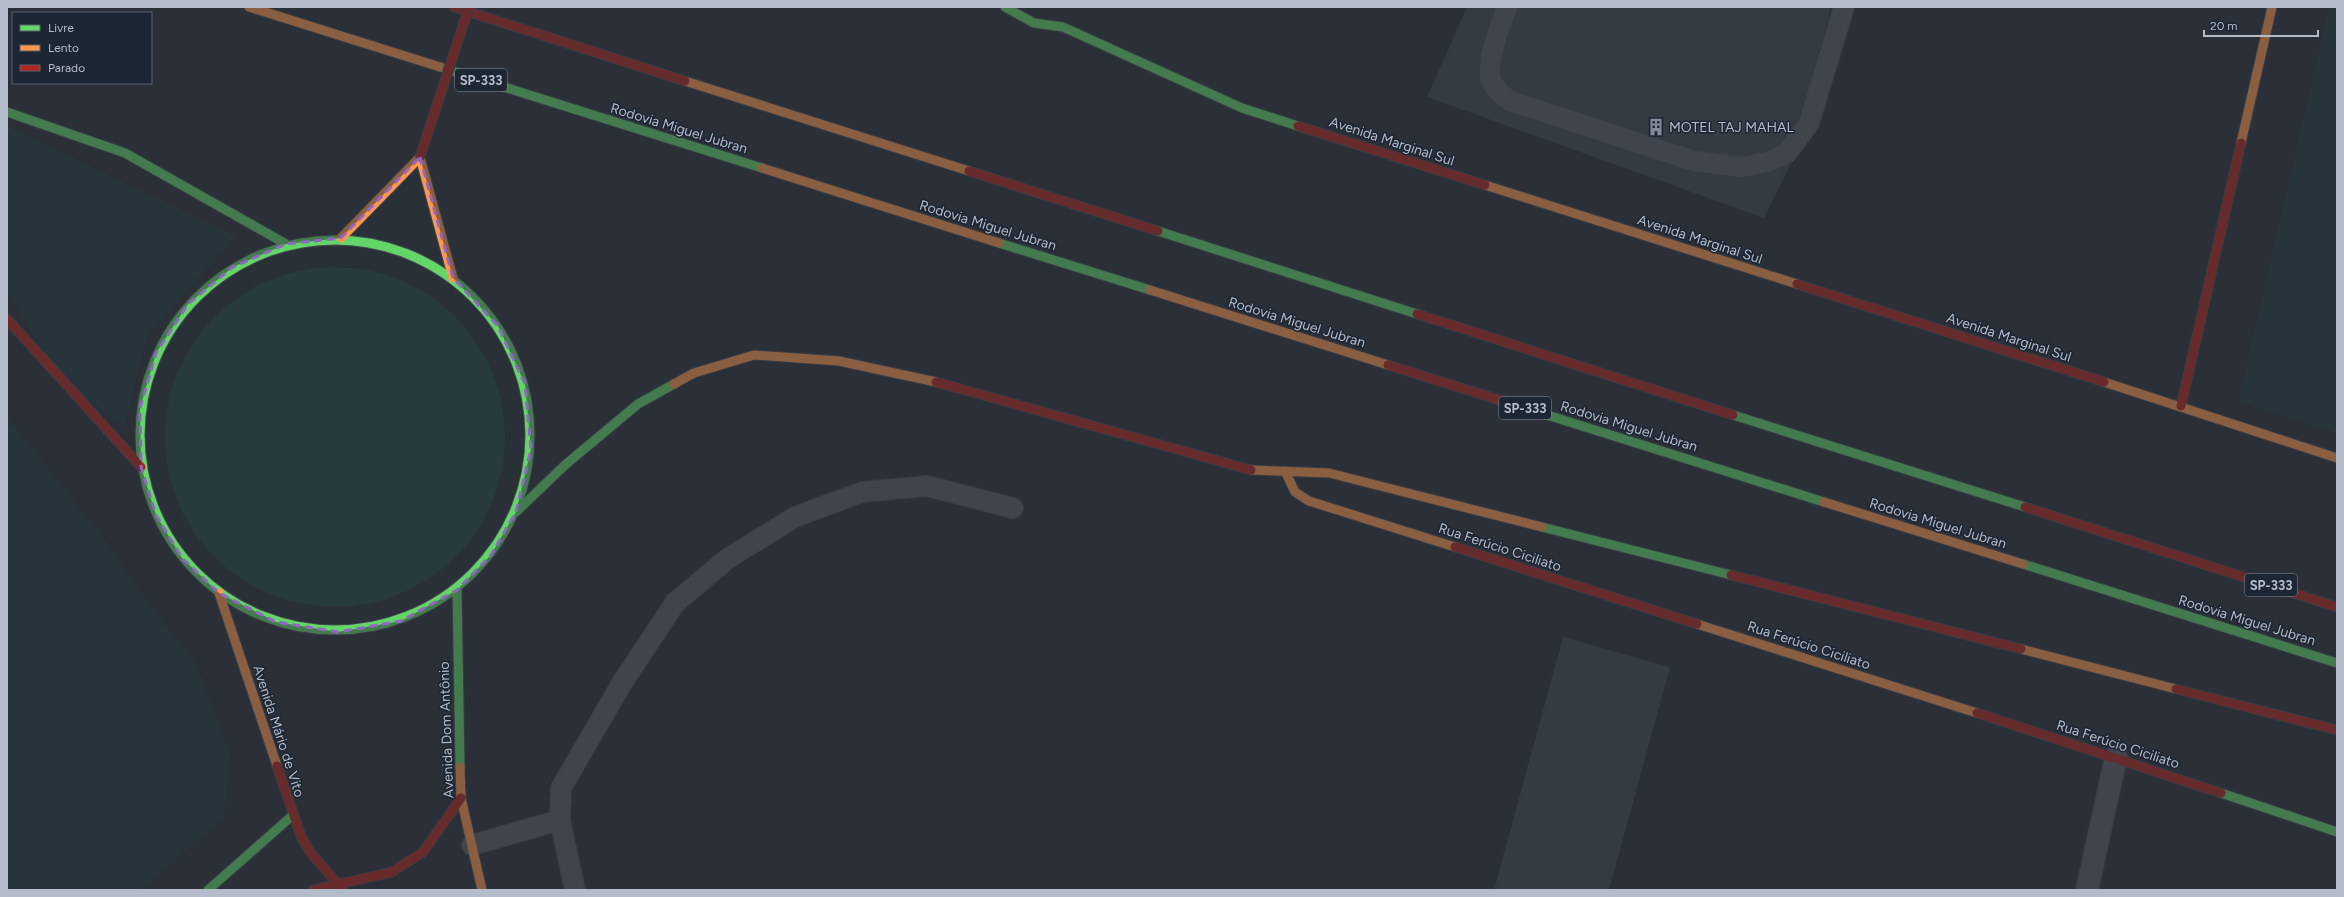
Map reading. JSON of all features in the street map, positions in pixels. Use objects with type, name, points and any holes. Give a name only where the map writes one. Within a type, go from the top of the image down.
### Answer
[{"type":"main road","name":"Rodovia Miguel Jubran","points":[[249,7],[2337,663]]},
{"type":"main road","name":"SP-333","points":[[454,7],[2206,563],[2337,607]]},
{"type":"main road","points":[[341,238],[420,157],[469,7]]},
{"type":"main road","name":"Avenida Marginal Sul","points":[[1005,7],[1034,22],[1063,27],[1242,108],[2181,406],[2337,458]]},
{"type":"main road","points":[[2181,406],[2272,7]]},
{"type":"main road","name":"Avenida Marginal Sul","points":[[1052,17],[1063,27]]},
{"type":"main road","points":[[7,112],[125,153],[286,244]]},
{"type":"main road","points":[[420,157],[453,278]]},
{"type":"main road","points":[[341,238],[400,250],[453,278],[498,326],[525,384],[531,449],[516,512],[492,555],[457,590],[401,621],[338,632],[276,622],[219,593],[182,558],[156,515],[141,467],[140,408],[156,353],[188,304],[233,267],[286,244],[341,238]]},
{"type":"main road","points":[[7,319],[141,467]]},
{"type":"main road","points":[[516,512],[565,465],[638,404],[694,372],[754,355],[839,360],[944,383],[1245,470],[1329,472],[2337,730]]},
{"type":"main road","name":"Rua Ferúcio Ciciliato","points":[[1285,471],[1295,492],[1309,502],[2116,757],[2337,832]]},
{"type":"main road","name":"Avenida Dom Antônio","points":[[457,590],[461,798],[482,890]]},
{"type":"main road","name":"Avenida Mário de Vito","points":[[208,890],[277,831],[293,815],[219,593]]},
{"type":"main road","points":[[313,890],[340,887],[392,872],[423,852],[461,798]]},
{"type":"main road","points":[[293,815],[310,852],[340,887]]},
{"type":"street","points":[[2087,890],[2116,757]]},
{"type":"lane","points":[[1507,7],[1492,55],[1491,80],[1499,92],[1510,101],[1694,161],[1742,167],[1768,162],[1787,153],[1809,123],[1844,7]]},
{"type":"lane","points":[[575,890],[560,820],[561,788],[622,683],[675,603],[727,559],[794,516],[862,492],[927,486],[1013,508]]},
{"type":"lane","points":[[472,845],[560,820]]},
{"type":"highlighted area","points":[[420,157],[453,278],[498,326],[525,384],[531,449],[516,512],[491,555],[457,590],[401,621],[338,632],[276,622],[219,593],[182,558],[156,515],[141,467],[140,408],[156,353],[188,304],[233,267],[286,244],[341,238]]},
{"type":"green space","points":[[2329,7],[2337,7],[2337,433],[2238,402]]},
{"type":"green space","points":[[7,126],[236,236],[147,337],[124,428],[55,372],[7,292]]},
{"type":"green space","points":[[335,267],[368,271],[400,280],[429,296],[455,317],[476,343],[492,372],[501,404],[505,437],[501,470],[492,502],[476,531],[455,557],[429,578],[400,594],[368,603],[335,607],[302,603],[270,594],[241,578],[215,557],[194,531],[178,502],[169,470],[165,437],[169,404],[178,372],[194,343],[215,317],[241,296],[270,280],[302,271]]},
{"type":"green space","points":[[7,416],[100,534],[151,606],[196,663],[230,755],[224,818],[140,890],[7,890]]},
{"type":"building","name":"MOTEL TAJ MAHAL","points":[[1467,7],[1831,7],[1794,157],[1764,218],[1427,97]]},
{"type":"building","points":[[1563,637],[1670,667],[1609,890],[1494,890]]},
{"type":"traffic: fast","points":[[1005,7],[1034,23],[1063,27],[1242,108],[1298,126]]},
{"type":"traffic: fast","points":[[440,67],[762,168]]},
{"type":"traffic: fast","points":[[7,112],[125,153],[286,244]]},
{"type":"traffic: fast","points":[[1158,231],[1417,314]]},
{"type":"traffic: fast","points":[[335,240],[373,244],[392,248],[410,255],[443,273],[459,284],[473,297],[486,311],[497,327],[515,360],[522,378],[526,397],[530,435],[526,473],[522,492],[515,510],[497,543],[486,559],[473,573],[459,586],[443,597],[410,615],[392,622],[373,626],[335,630],[297,626],[278,622],[260,615],[227,597],[211,586],[197,573],[184,559],[173,543],[155,510],[148,492],[144,473],[140,435],[144,397],[148,378],[155,360],[173,327],[184,311],[197,297],[211,284],[227,273],[260,255],[278,248],[297,244],[335,240]]},
{"type":"traffic: fast","points":[[999,243],[1150,290]]},
{"type":"traffic: fast","points":[[516,512],[565,465],[638,404],[674,384]]},
{"type":"traffic: fast","points":[[1544,414],[1824,502]]},
{"type":"traffic: fast","points":[[1733,415],[2025,507]]},
{"type":"traffic: fast","points":[[1542,527],[1731,575]]},
{"type":"traffic: fast","points":[[2023,564],[2337,663]]},
{"type":"traffic: fast","points":[[457,590],[460,767]]},
{"type":"traffic: fast","points":[[2221,793],[2337,832]]},
{"type":"traffic: fast","points":[[208,890],[293,815]]},
{"type":"traffic: slow","points":[[249,7],[440,67]]},
{"type":"traffic: slow","points":[[2241,143],[2272,7]]},
{"type":"traffic: slow","points":[[685,81],[969,171]]},
{"type":"traffic: slow","points":[[420,157],[453,278]]},
{"type":"traffic: slow","points":[[341,238],[420,157]]},
{"type":"traffic: slow","points":[[762,168],[999,243]]},
{"type":"traffic: slow","points":[[1485,185],[1797,284]]},
{"type":"traffic: slow","points":[[1150,290],[1388,365]]},
{"type":"traffic: slow","points":[[674,384],[694,373],[754,355],[839,361],[936,382]]},
{"type":"traffic: slow","points":[[2104,382],[2337,458]]},
{"type":"traffic: slow","points":[[1251,470],[1329,473],[1542,527]]},
{"type":"traffic: slow","points":[[1285,471],[1295,492],[1309,501],[1455,547]]},
{"type":"traffic: slow","points":[[1824,502],[2023,564]]},
{"type":"traffic: slow","points":[[219,593],[277,766]]},
{"type":"traffic: slow","points":[[1697,624],[1977,713]]},
{"type":"traffic: slow","points":[[2021,649],[2176,689]]},
{"type":"traffic: slow","points":[[460,767],[461,798],[482,890]]},
{"type":"traffic: jam","points":[[454,7],[685,81]]},
{"type":"traffic: jam","points":[[420,157],[469,7]]},
{"type":"traffic: jam","points":[[1298,126],[1485,185]]},
{"type":"traffic: jam","points":[[2181,406],[2241,143]]},
{"type":"traffic: jam","points":[[969,171],[1158,231]]},
{"type":"traffic: jam","points":[[1797,284],[2104,382]]},
{"type":"traffic: jam","points":[[1417,314],[1733,415]]},
{"type":"traffic: jam","points":[[7,319],[141,467]]},
{"type":"traffic: jam","points":[[1388,365],[1544,414]]},
{"type":"traffic: jam","points":[[936,382],[1251,470]]},
{"type":"traffic: jam","points":[[2025,507],[2337,607]]},
{"type":"traffic: jam","points":[[1455,547],[1697,624]]},
{"type":"traffic: jam","points":[[1731,575],[2021,649]]},
{"type":"traffic: jam","points":[[2176,689],[2337,730]]},
{"type":"traffic: jam","points":[[1977,713],[2221,793]]},
{"type":"traffic: jam","points":[[277,766],[301,836],[310,852],[343,890]]},
{"type":"traffic: jam","points":[[313,890],[392,872],[423,852],[461,798]]},
{"type":"place","name":"MOTEL TAJ MAHAL","points":[[1656,127]]}]
